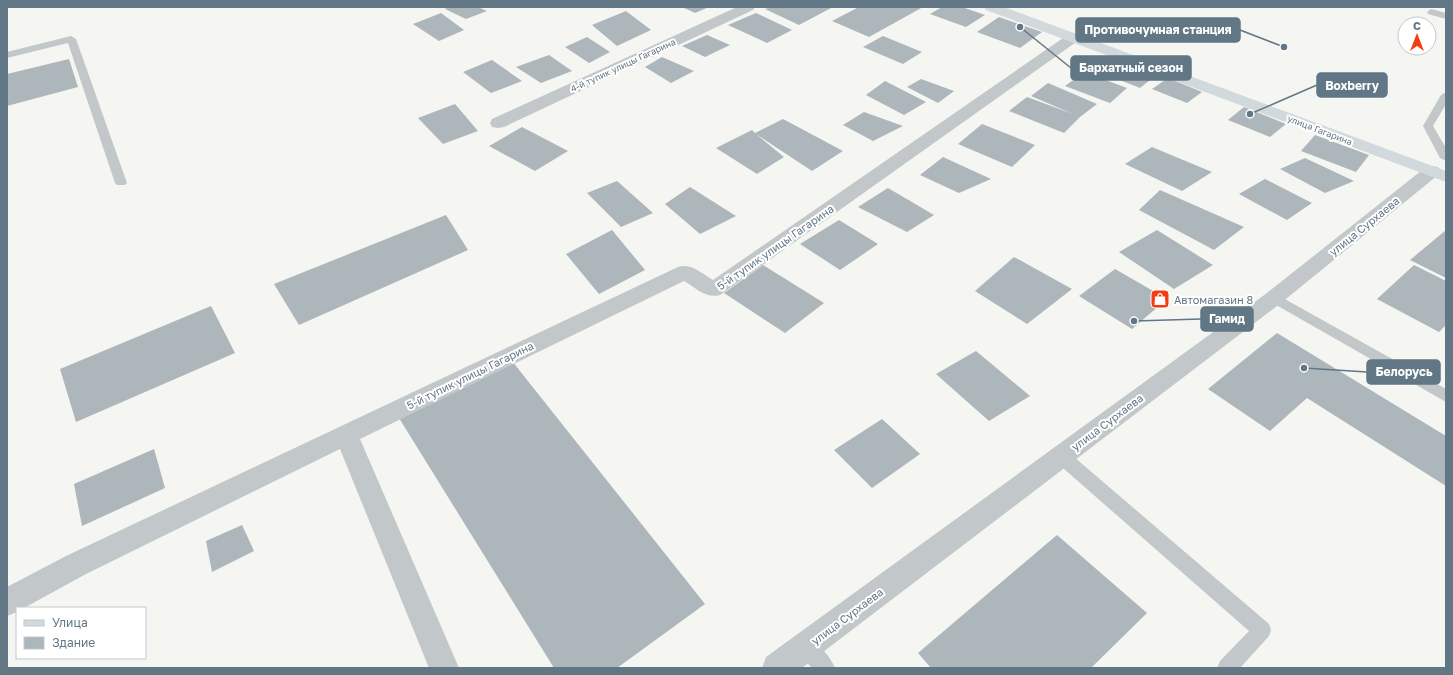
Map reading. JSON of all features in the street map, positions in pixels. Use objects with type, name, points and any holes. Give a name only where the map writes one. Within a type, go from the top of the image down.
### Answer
[{"type":"main road","name":"улица Гагарина","points":[[991,7],[1076,27]]},
{"type":"main road","name":"улица Гагарина","points":[[1032,7],[1076,27],[1443,166]]},
{"type":"main road","name":"улица Гагарина","points":[[1259,92],[1443,166]]},
{"type":"street","name":"4-й тупик улицы Гагарина","points":[[498,123],[748,7]]},
{"type":"street","name":"5-й тупик улицы Гагарина","points":[[346,435],[685,272],[713,290],[1076,27]]},
{"type":"street","name":"улица Сурхаева","points":[[777,668],[1274,298],[1443,166]]},
{"type":"street","points":[[7,602],[76,565],[346,435],[444,668]]},
{"type":"lane","points":[[1431,12],[1446,16]]},
{"type":"lane","points":[[7,54],[71,39],[121,183]]},
{"type":"lane","points":[[1443,166],[1428,126],[1446,95]]},
{"type":"lane","points":[[1274,298],[1446,396]]},
{"type":"lane","points":[[1061,456],[1262,630],[1227,668]]},
{"type":"lane","points":[[806,647],[825,668]]},
{"type":"building","points":[[449,7],[478,7],[487,11],[466,19],[445,9]]},
{"type":"building","points":[[682,7],[709,7],[695,13]]},
{"type":"building","points":[[772,7],[833,7],[799,25],[765,9]]},
{"type":"building","points":[[859,7],[923,7],[869,37],[832,21]]},
{"type":"building","points":[[942,7],[962,7],[985,15],[966,27],[930,14]]},
{"type":"building","points":[[626,11],[651,30],[617,46],[592,25]]},
{"type":"building","points":[[441,13],[464,30],[439,41],[413,24]]},
{"type":"building","points":[[756,13],[792,30],[767,43],[728,25]]},
{"type":"building","points":[[999,17],[1042,32],[1020,48],[977,32]]},
{"type":"building","points":[[707,35],[730,45],[705,57],[682,46]]},
{"type":"building","points":[[883,36],[922,52],[903,64],[863,47]]},
{"type":"building","points":[[587,37],[610,52],[589,63],[565,47]]},
{"type":"building","points":[[549,55],[572,71],[541,83],[516,67]]},
{"type":"building","points":[[1118,56],[1160,72],[1140,88],[1097,71]]},
{"type":"building","points":[[662,57],[694,71],[671,83],[645,67]]},
{"type":"building","points":[[69,59],[78,87],[7,106],[7,74]]},
{"type":"building","points":[[492,60],[522,81],[491,93],[463,72]]},
{"type":"building","points":[[1084,72],[1127,88],[1110,103],[1065,86]]},
{"type":"building","points":[[1168,78],[1202,92],[1187,103],[1152,89]]},
{"type":"building","points":[[921,79],[954,91],[938,103],[907,87]]},
{"type":"building","points":[[885,81],[926,102],[904,115],[866,95]]},
{"type":"building","points":[[1048,83],[1097,104],[1080,117],[1064,133],[1009,111],[1027,97],[1073,114],[1031,96]]},
{"type":"building","points":[[455,104],[478,131],[443,144],[418,118]]},
{"type":"building","points":[[1244,107],[1286,124],[1270,137],[1228,120]]},
{"type":"building","points":[[864,112],[903,126],[873,141],[843,125]]},
{"type":"building","points":[[783,119],[843,151],[812,171],[756,134],[784,157],[757,174],[716,148],[752,130],[755,133]]},
{"type":"building","points":[[982,124],[1035,145],[1012,167],[958,144]]},
{"type":"building","points":[[522,127],[568,151],[535,171],[489,146]]},
{"type":"building","points":[[1315,135],[1369,155],[1356,172],[1301,151]]},
{"type":"building","points":[[1152,147],[1212,172],[1182,191],[1125,164]]},
{"type":"building","points":[[943,157],[991,179],[959,193],[920,175]]},
{"type":"building","points":[[1305,158],[1354,181],[1325,193],[1280,169]]},
{"type":"building","points":[[1265,179],[1312,203],[1287,220],[1239,194]]},
{"type":"building","points":[[617,181],[653,213],[621,227],[587,193]]},
{"type":"building","points":[[690,187],[736,216],[700,234],[665,204]]},
{"type":"building","points":[[888,188],[934,215],[907,232],[858,207]]},
{"type":"building","points":[[1160,190],[1244,227],[1214,250],[1139,210]]},
{"type":"building","points":[[446,215],[468,250],[299,325],[274,284]]},
{"type":"building","points":[[839,220],[878,244],[840,270],[800,244]]},
{"type":"building","points":[[612,230],[645,270],[599,294],[566,254]]},
{"type":"building","points":[[1157,230],[1213,265],[1174,289],[1119,252]]},
{"type":"building","points":[[1446,230],[1446,278],[1410,260]]},
{"type":"building","points":[[1014,257],[1072,289],[1027,324],[975,291]]},
{"type":"building","points":[[763,265],[824,303],[785,333],[724,293]]},
{"type":"building","points":[[1414,265],[1446,281],[1446,325],[1439,332],[1377,299]]},
{"type":"building","points":[[1115,269],[1167,299],[1132,329],[1079,296]]},
{"type":"building","points":[[211,306],[235,353],[76,422],[60,369]]},
{"type":"building","points":[[1277,333],[1446,436],[1446,486],[1307,398],[1270,431],[1208,389]]},
{"type":"building","points":[[976,351],[1030,396],[989,421],[936,374]]},
{"type":"building","points":[[512,361],[705,604],[617,668],[554,668],[399,418]]},
{"type":"building","points":[[882,419],[920,454],[872,488],[834,450]]},
{"type":"building","points":[[154,449],[165,488],[82,526],[74,484]]},
{"type":"building","points":[[242,525],[254,551],[212,572],[206,541]]},
{"type":"building","points":[[1057,535],[1147,613],[1091,668],[931,668],[918,653]]},
{"type":"place","name":"Бархатный сезон","points":[[1020,27]]},
{"type":"place","name":"Противочумная станция","points":[[1284,47]]},
{"type":"place","name":"Boxberry","points":[[1250,114]]},
{"type":"place","name":"Автомагазин 8","points":[[1160,299]]},
{"type":"place","name":"Гамид","points":[[1134,321]]},
{"type":"place","name":"Белорусь","points":[[1304,368]]}]
